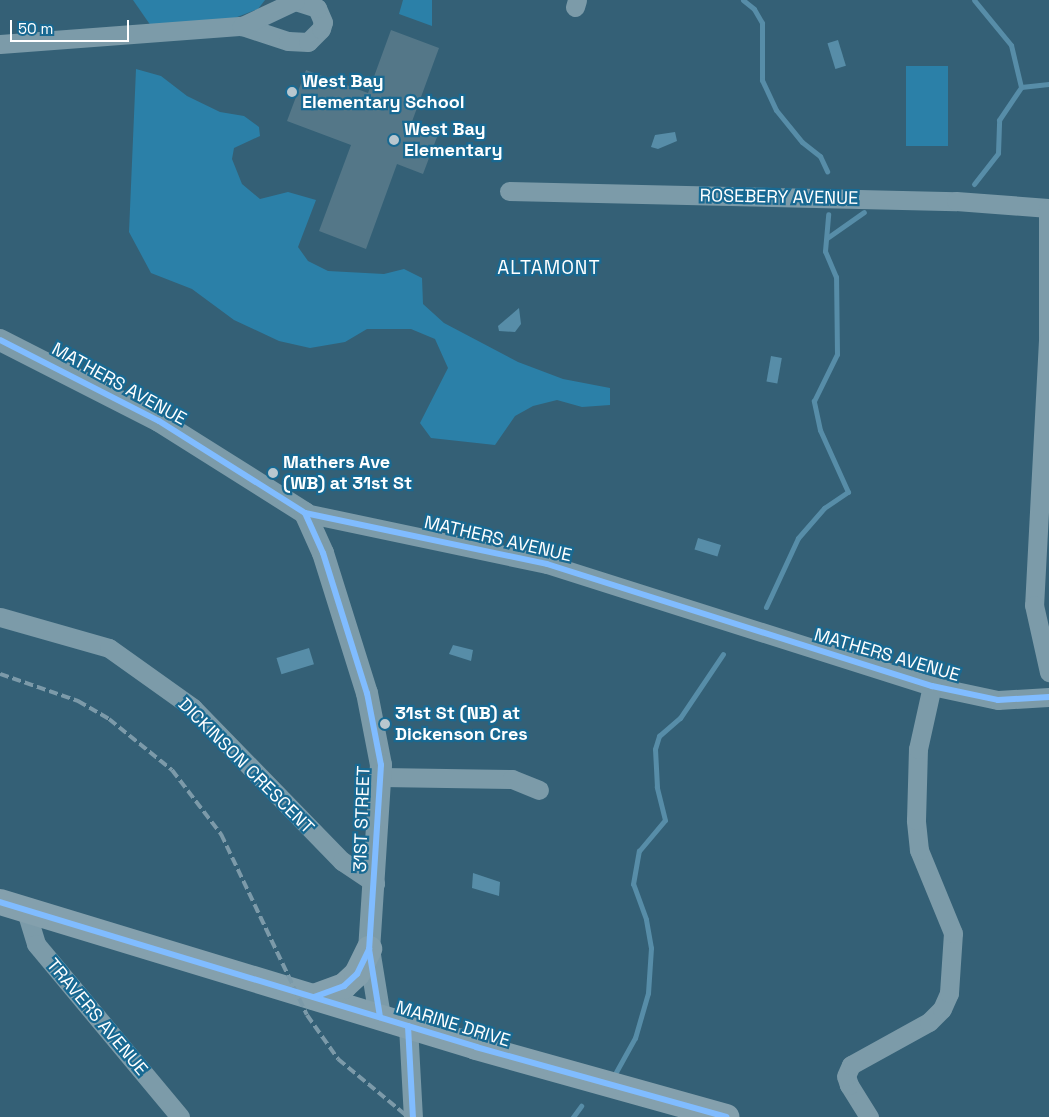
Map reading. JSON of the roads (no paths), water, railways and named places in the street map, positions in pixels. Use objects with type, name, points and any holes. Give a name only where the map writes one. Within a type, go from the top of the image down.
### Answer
[{"type":"main road","name":"MARINE DRIVE","points":[[0,902],[408,1026],[726,1117]]},
{"type":"main road","points":[[314,997],[344,986],[357,974],[369,949]]},
{"type":"street","points":[[0,44],[242,26]]},
{"type":"street","name":"ROSEBERY AVENUE","points":[[510,191],[956,201],[1048,209]]},
{"type":"street","points":[[1048,209],[1048,340],[1034,605],[1049,672]]},
{"type":"street","name":"MATHERS AVENUE","points":[[0,340],[159,422],[305,513],[546,564],[932,686],[998,700],[1049,698]]},
{"type":"street","name":"31ST STREET","points":[[305,513],[323,553],[367,693],[382,777],[369,949],[380,1017]]},
{"type":"street","name":"DICKINSON CRESCENT","points":[[0,617],[108,648],[193,708],[342,861],[375,883]]},
{"type":"street","points":[[868,1117],[849,1085],[846,1076],[851,1065],[929,1022],[942,1009],[949,993],[953,933],[919,850],[916,820],[918,749],[932,686]]},
{"type":"street","name":"31ST STREET","points":[[382,777],[512,779],[539,790]]},
{"type":"street","name":"TRAVERS AVENUE","points":[[26,911],[36,944],[180,1117]]},
{"type":"street","points":[[408,1026],[413,1117]]},
{"type":"waterway","points":[[743,0],[754,9],[762,23],[762,80],[776,110],[802,142],[820,156],[827,171]]},
{"type":"waterway","points":[[974,0],[1011,45],[1021,87],[999,120],[998,153],[974,184]]},
{"type":"waterway","points":[[1021,87],[1049,84]]},
{"type":"waterway","points":[[827,238],[864,212]]},
{"type":"waterway","points":[[766,607],[798,538],[824,508],[848,492],[820,430],[814,401],[837,354],[836,277],[825,251],[828,214]]},
{"type":"waterway","points":[[616,1072],[635,1038],[648,993],[651,948],[646,919],[633,884],[639,851],[665,820],[657,787],[655,749],[659,736],[680,718],[723,654]]},
{"type":"waterway","points":[[573,1117],[581,1106]]},
{"type":"railway","points":[[0,674],[78,701],[109,719],[172,770],[221,834],[307,1015],[338,1059],[408,1117]]},
{"type":"place","name":"West Bay Elementary School","points":[[292,92]]},
{"type":"place","name":"West Bay Elementary","points":[[394,140]]},
{"type":"place","name":"Mathers Ave (WB) at 31st St","points":[[273,473]]},
{"type":"place","name":"31st St (NB) at Dickenson Cres","points":[[385,724]]},
{"type":"district","name":"ALTAMONT","points":[[549,268]]}]
